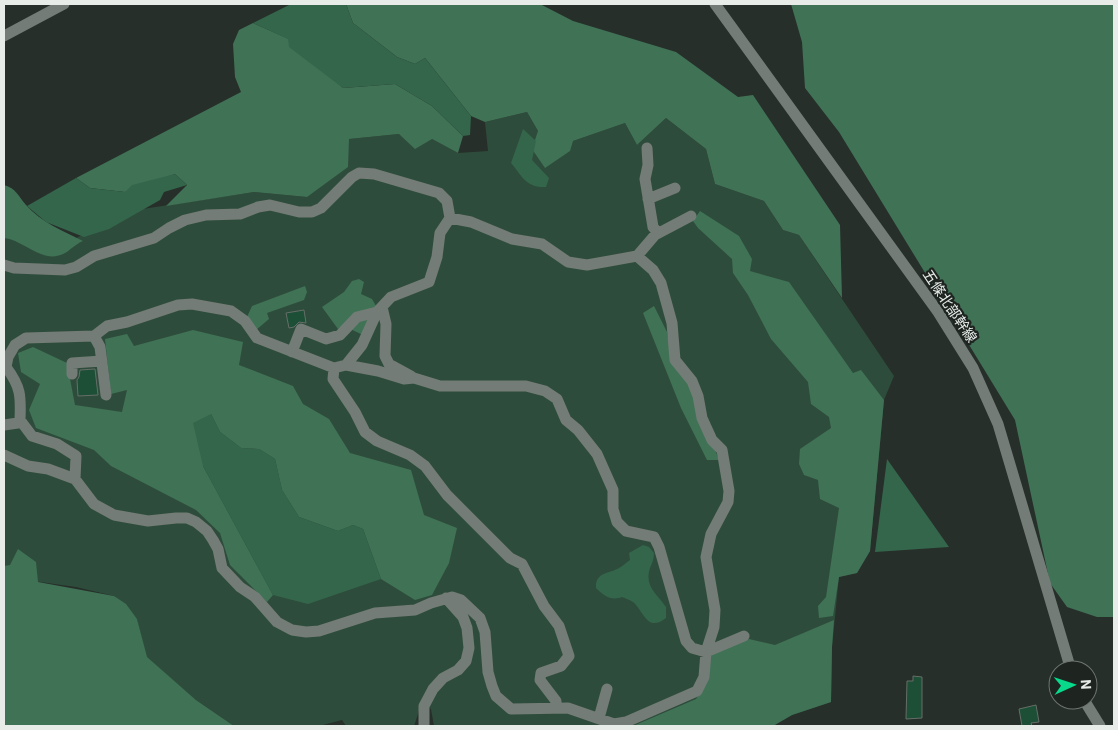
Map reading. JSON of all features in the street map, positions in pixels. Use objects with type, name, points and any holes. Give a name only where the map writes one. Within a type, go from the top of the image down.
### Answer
[{"type":"street","points":[[4,36],[64,4]]},
{"type":"street","name":"五條北部幹線","points":[[715,4],[938,312],[973,368],[998,424],[1068,660]]},
{"type":"street","points":[[647,148],[648,165],[645,179],[653,227],[658,233]]},
{"type":"street","points":[[4,265],[14,268],[76,267],[94,256],[154,238],[168,228],[185,220],[206,215],[240,214],[258,207],[270,205],[299,212],[312,212],[321,208],[352,177],[359,173],[374,174],[439,192],[447,201],[450,218],[440,233],[437,257],[429,282],[391,297],[380,309],[362,344],[346,365]]},
{"type":"street","points":[[648,199],[675,188]]},
{"type":"street","points":[[450,218],[472,222],[512,239],[542,244],[568,262],[587,265],[638,256],[655,235],[691,216]]},
{"type":"street","points":[[4,455],[28,466],[48,468],[75,479],[94,504],[114,515],[148,521],[186,518],[196,522],[214,540],[218,548],[222,568],[240,588],[255,597],[277,622],[292,630],[319,631],[375,613],[415,610],[431,602],[452,597],[461,600],[480,618],[485,632],[488,672],[496,696],[503,704],[511,709],[518,710],[568,708],[614,724],[626,722],[697,691],[704,677],[706,652],[714,627],[715,610],[706,557],[711,534],[728,502],[722,450],[712,440],[702,418],[698,396],[692,381],[675,360],[672,323],[661,283],[653,270],[638,256]]},
{"type":"street","points":[[75,479],[76,456],[57,444],[32,436],[20,420],[21,397],[16,380],[5,367],[15,345],[26,338],[94,336],[107,326],[127,322],[178,305],[192,304],[231,311],[245,321],[257,338],[334,368],[346,365],[378,371],[404,379],[414,378]]},
{"type":"street","points":[[292,352],[301,329],[326,339],[340,336],[357,317],[380,309]]},
{"type":"street","points":[[380,309],[386,324],[385,356],[389,364],[414,378],[440,386],[526,386],[544,390],[556,399],[566,420],[578,430],[597,454],[613,490],[613,509],[617,522],[626,531],[654,538],[659,547],[686,641],[692,648],[706,652],[744,636]]},
{"type":"street","points":[[94,336],[100,347],[106,395]]},
{"type":"street","points":[[72,374],[72,363],[102,361]]},
{"type":"street","points":[[334,368],[333,379],[365,432],[377,441],[410,455],[425,466],[447,495],[510,558],[522,564],[544,606],[559,626],[569,656],[562,666],[541,673],[540,680],[556,701],[556,708]]},
{"type":"street","points":[[4,425],[20,420]]},
{"type":"street","points":[[424,726],[424,706],[433,689],[443,678],[458,670],[466,661],[468,655],[467,628],[463,618],[446,598]]},
{"type":"street","points":[[599,718],[607,689]]},
{"type":"street","points":[[1090,710],[1100,726]]},
{"type":"shaded area","points":[[291,4],[346,4],[353,23],[397,57],[415,64],[425,58],[471,116],[470,135],[463,136],[432,106],[395,84],[343,88],[289,47],[288,39],[253,23]]},
{"type":"shaded area","points":[[346,4],[540,4],[573,21],[676,52],[738,97],[753,95],[840,225],[842,298],[799,235],[783,230],[764,201],[715,184],[706,149],[666,118],[637,145],[625,123],[573,141],[570,151],[545,168],[532,149],[538,131],[527,112],[485,122],[471,116],[425,58],[415,64],[397,57],[353,23]]},
{"type":"shaded area","points":[[791,4],[1114,4],[1114,617],[1097,617],[1067,607],[1050,583],[1015,420],[839,132],[805,88],[802,42]]},
{"type":"shaded area","points":[[253,23],[289,39],[343,88],[395,84],[432,106],[463,136],[458,153],[432,139],[415,149],[399,134],[349,139],[348,167],[307,197],[254,192],[166,206],[187,185],[175,174],[125,192],[90,188],[76,178],[241,92],[235,77],[233,44],[239,30]]},
{"type":"shaded area","points":[[527,112],[538,131],[573,141],[625,123],[637,145],[666,118],[706,149],[715,184],[764,201],[783,230],[799,235],[894,376],[884,400],[870,551],[857,573],[839,577],[832,647],[831,702],[792,715],[773,726],[434,726],[431,709],[421,705],[414,726],[346,726],[342,720],[319,726],[234,726],[196,700],[146,657],[137,619],[114,596],[76,587],[4,577],[4,222],[64,245],[123,212],[254,192],[307,197],[349,139],[399,134],[432,139],[458,153],[488,151],[485,122]]},
{"type":"shaded area","points":[[523,129],[536,141],[532,160],[549,178],[546,187],[534,186],[529,183],[511,163]]},
{"type":"shaded area","points":[[175,174],[187,185],[164,192],[160,200],[109,229],[84,237],[46,222],[27,206],[76,178],[90,188],[125,192],[132,185]]},
{"type":"shaded area","points":[[4,185],[14,191],[38,216],[83,241],[63,254],[48,256],[4,238]]},
{"type":"shaded area","points":[[700,211],[739,236],[752,259],[750,271],[789,282],[853,373],[861,370],[884,400],[870,551],[857,573],[839,577],[833,616],[819,618],[818,606],[826,597],[839,508],[820,499],[818,480],[804,475],[799,464],[800,449],[831,428],[829,417],[811,404],[808,382],[771,339],[748,295],[733,273],[732,259],[698,228],[693,221]]},
{"type":"shaded area","points":[[359,279],[364,282],[361,294],[372,299],[376,306],[363,335],[344,326],[338,329],[322,307],[344,292],[352,281]]},
{"type":"shaded area","points":[[305,286],[307,292],[304,300],[267,313],[269,319],[256,330],[247,317],[252,306]]},
{"type":"shaded area","points":[[654,306],[667,332],[672,362],[690,384],[719,460],[707,460],[681,408],[643,313]]},
{"type":"shaded area","points":[[193,330],[243,342],[239,365],[293,386],[303,404],[329,419],[350,453],[411,470],[424,515],[457,528],[449,563],[432,595],[415,600],[381,579],[363,529],[353,525],[338,531],[299,517],[282,490],[275,459],[259,449],[241,448],[220,432],[211,414],[203,466],[273,595],[267,602],[230,565],[220,533],[196,510],[111,466],[94,450],[36,428],[29,410],[40,384],[21,372],[18,353],[33,347],[67,363],[75,405],[122,412],[127,390],[111,394],[105,339],[127,334],[134,346]]},
{"type":"shaded area","points":[[211,414],[220,432],[241,448],[259,449],[275,459],[282,490],[299,517],[338,531],[353,525],[363,529],[381,579],[308,604],[273,595],[203,466],[193,423]]},
{"type":"shaded area","points":[[887,459],[949,547],[875,552]]},
{"type":"shaded area","points":[[643,545],[649,547],[654,553],[649,574],[650,585],[666,607],[666,618],[660,622],[654,623],[646,619],[632,601],[622,597],[608,597],[596,588],[596,583],[600,576],[622,566],[630,560],[629,553]]},
{"type":"shaded area","points":[[18,549],[36,562],[38,582],[114,596],[126,604],[137,619],[147,657],[196,700],[234,726],[4,726],[4,566],[10,565]]},
{"type":"shaded area","points":[[834,620],[831,702],[792,715],[773,726],[633,726],[696,699],[706,685],[710,655],[749,639],[775,645]]},
{"type":"building","points":[[304,310],[306,323],[299,322],[294,327],[289,328],[286,313]]},
{"type":"building","points":[[95,369],[98,395],[78,396],[77,380],[80,370]]},
{"type":"building","points":[[913,676],[922,677],[922,718],[906,719],[907,681],[913,681]]},
{"type":"building","points":[[1036,705],[1039,722],[1031,723],[1032,726],[1022,726],[1019,709]]}]
